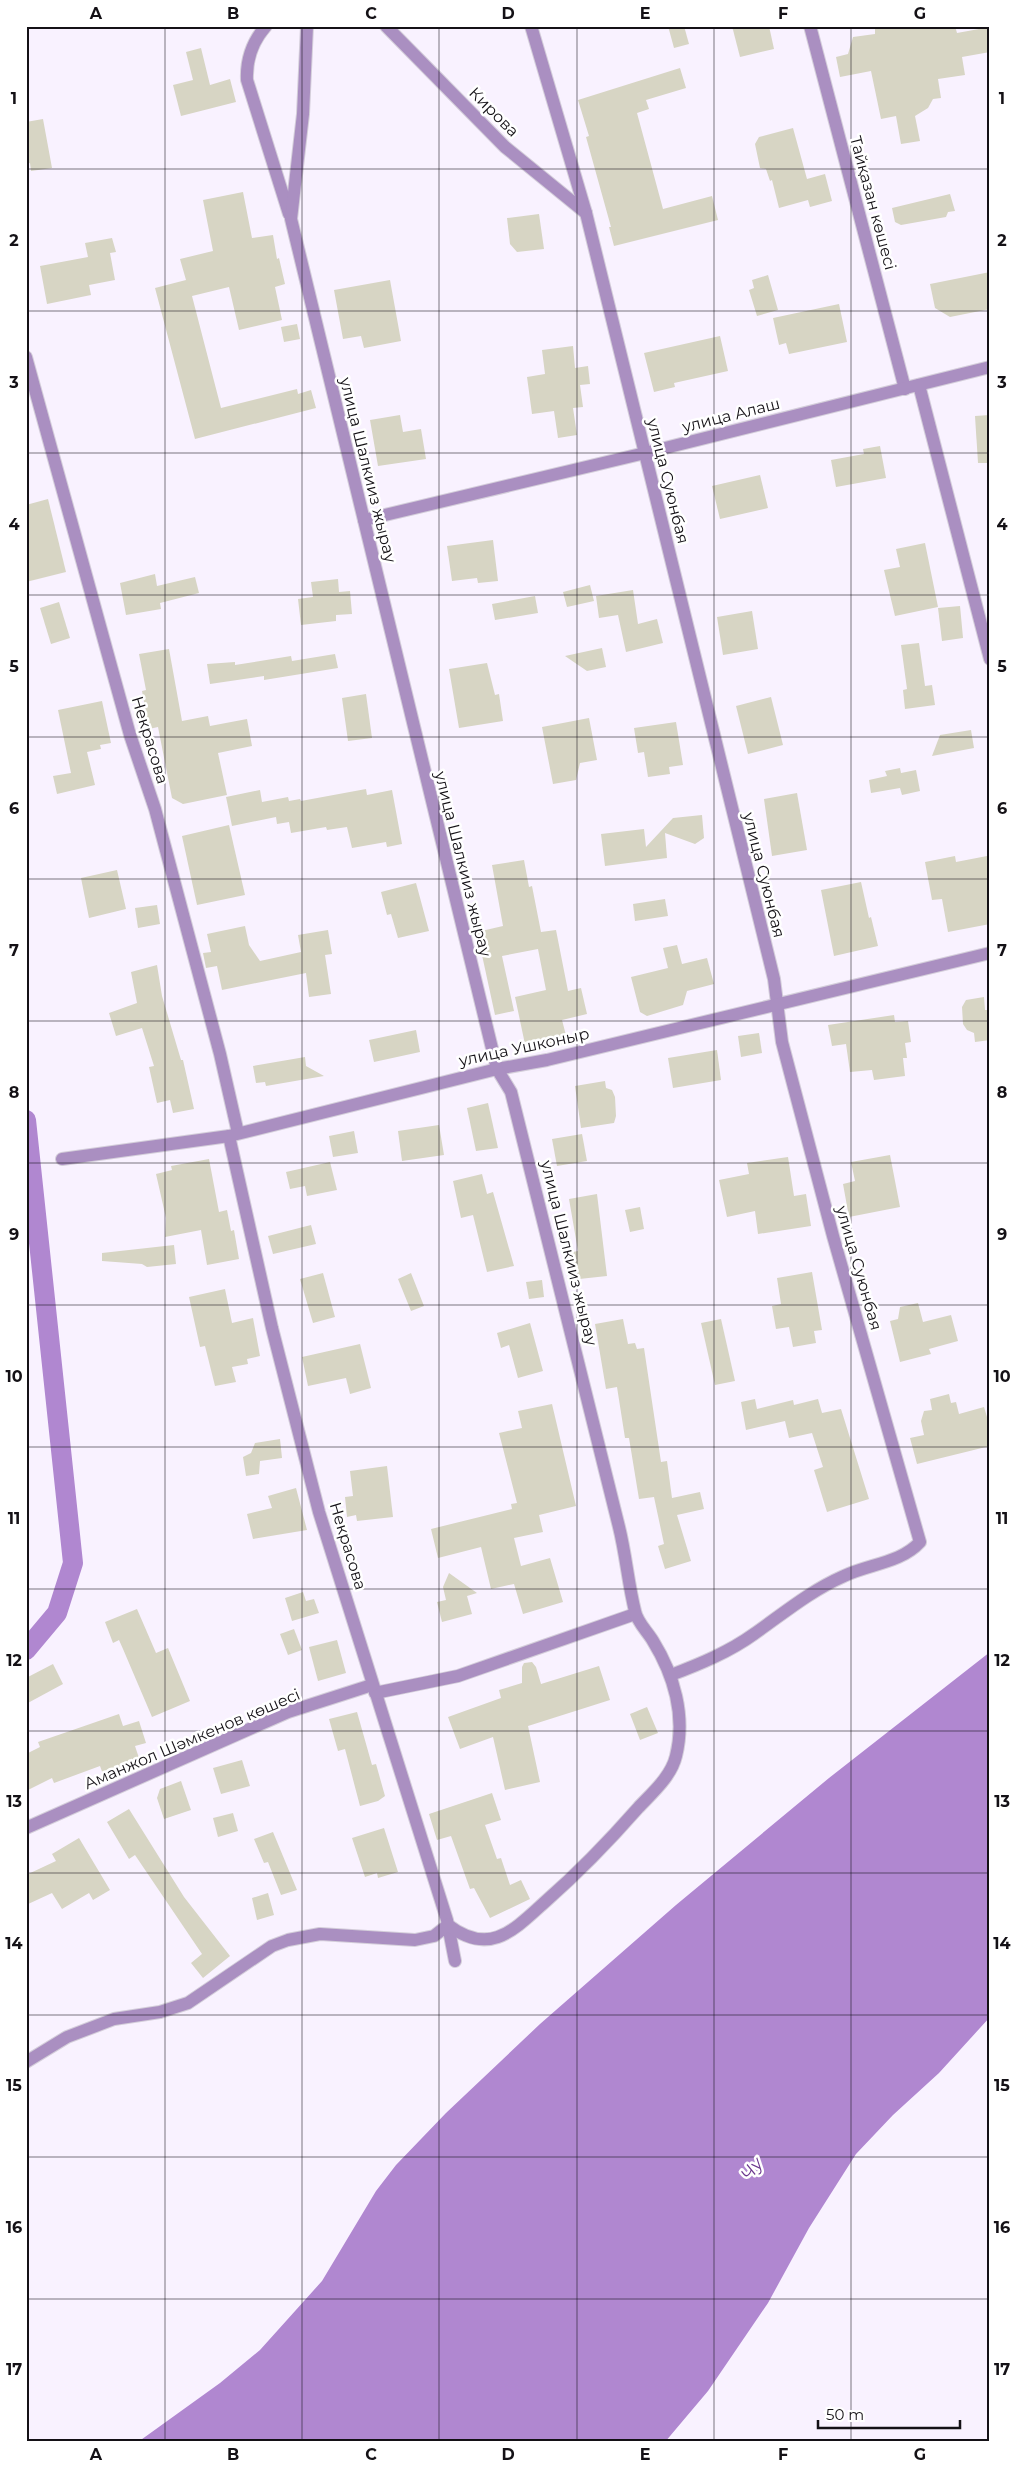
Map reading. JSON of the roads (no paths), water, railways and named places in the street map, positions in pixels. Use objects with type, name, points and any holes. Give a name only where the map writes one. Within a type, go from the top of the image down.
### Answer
[{"type":"street","points":[[266,26],[246,61],[247,80],[291,218]]},
{"type":"street","name":"улица Шалкииз жырау","points":[[307,26],[302,114],[291,218],[497,1069],[511,1092],[526,1150],[621,1536],[635,1614],[653,1641],[671,1675],[677,1693],[679,1732],[676,1758],[666,1777],[588,1864],[523,1923],[502,1938],[485,1940],[462,1936],[448,1925]]},
{"type":"street","name":"Кирова","points":[[386,26],[505,148],[586,213]]},
{"type":"street","name":"улица Суюнбая","points":[[531,26],[586,213],[774,979],[782,1042],[833,1236],[920,1542],[911,1552],[844,1575],[790,1606],[753,1635],[712,1659],[671,1675]]},
{"type":"street","name":"Тайқазан көшесі","points":[[810,26],[906,389]]},
{"type":"street","name":"Некрасова","points":[[26,357],[130,736],[155,809],[220,1054],[233,1135],[272,1328],[319,1512],[448,1925],[455,1961]]},
{"type":"street","name":"улица Алаш","points":[[364,520],[645,453],[990,367]]},
{"type":"street","points":[[919,385],[990,659]]},
{"type":"street","name":"улица Ушконыр","points":[[62,1159],[233,1135],[497,1069],[547,1060],[990,953]]},
{"type":"street","name":"Аманжол Шәмкенов көшесі","points":[[26,1828],[288,1712],[374,1689],[458,1676],[635,1614]]},
{"type":"street","points":[[26,2062],[67,2037],[106,2022],[160,2012],[188,2003],[272,1946],[288,1940],[320,1934],[416,1940],[434,1936],[448,1925]]},
{"type":"water","name":"Чу","points":[[990,1652],[990,2017],[939,2073],[893,2115],[856,2154],[809,2228],[768,2303],[708,2391],[665,2442],[138,2442],[220,2383],[260,2350],[322,2281],[376,2191],[396,2165],[446,2113],[540,2024],[676,1905],[829,1778]]},
{"type":"waterway","points":[[26,1120],[73,1563],[57,1613],[26,1650]]}]
